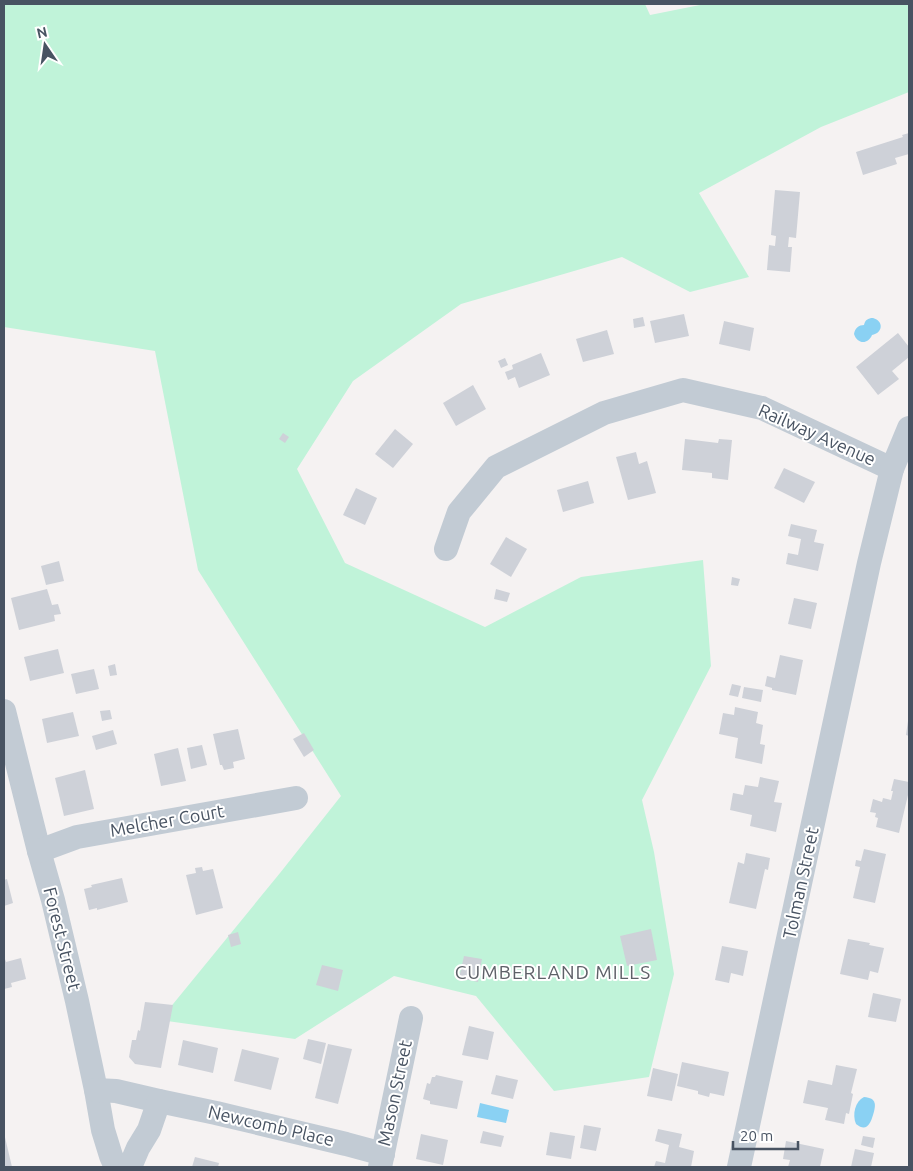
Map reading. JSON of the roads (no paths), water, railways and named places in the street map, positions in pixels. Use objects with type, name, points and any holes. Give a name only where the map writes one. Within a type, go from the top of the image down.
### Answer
[{"type":"street","name":"Railway Avenue","points":[[446,549],[459,512],[496,467],[604,413],[683,390],[762,408],[892,470]]},
{"type":"street","name":"Tolman Street","points":[[740,1167],[862,598],[892,470],[909,428]]},
{"type":"street","name":"Forest Street","points":[[4,711],[77,1001],[103,1130],[116,1167]]},
{"type":"street","name":"Melcher Court","points":[[38,850],[77,837],[296,798]]},
{"type":"street","name":"Mason Street","points":[[381,1161],[411,1018]]},
{"type":"street","name":"Newcomb Place","points":[[96,1090],[116,1091],[216,1112],[346,1144],[381,1161]]},
{"type":"street","points":[[130,1167],[138,1148],[149,1130],[159,1101]]},
{"type":"water","points":[[870,318],[879,322],[880,330],[865,342],[858,340],[854,334],[855,330],[859,326],[864,325]]},
{"type":"water","points":[[864,1097],[873,1100],[875,1105],[870,1122],[867,1126],[862,1127],[856,1124],[854,1113],[856,1105]]},
{"type":"water","points":[[480,1103],[509,1110],[506,1123],[477,1117]]},
{"type":"district","name":"CUMBERLAND MILLS","points":[[553,972]]}]
